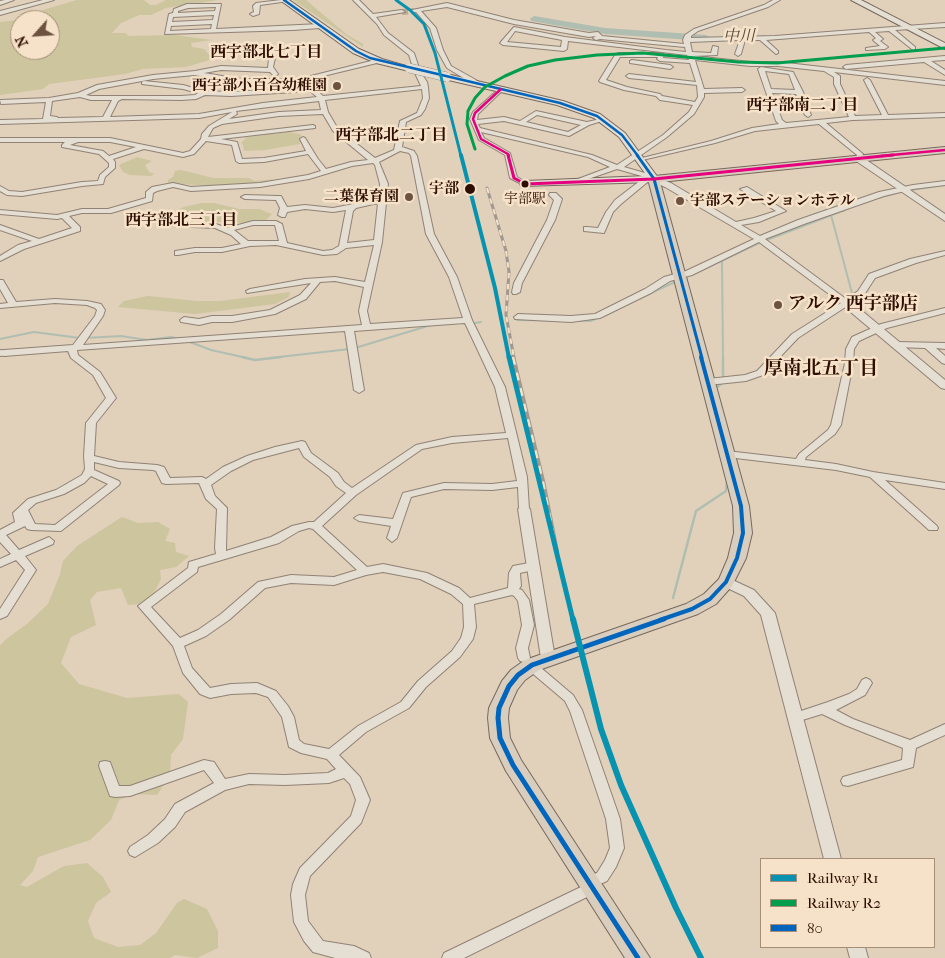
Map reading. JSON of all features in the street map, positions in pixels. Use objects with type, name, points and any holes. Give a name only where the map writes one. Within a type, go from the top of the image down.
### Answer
[{"type":"main road","points":[[855,0],[942,43]]},
{"type":"main road","points":[[285,1],[356,51],[379,61],[570,106],[603,120],[622,135],[650,179],[680,275],[741,506],[744,522],[737,558],[726,582],[710,599],[692,609],[551,660],[532,665],[518,675],[509,686],[499,708],[498,718],[500,738],[513,765],[638,958]]},
{"type":"main road","points":[[525,184],[569,184],[650,179],[945,150]]},
{"type":"street","points":[[0,3],[11,0]]},
{"type":"street","points":[[0,13],[41,1],[51,0]]},
{"type":"street","points":[[356,0],[386,34],[412,54],[417,71],[424,82],[426,98],[420,114],[403,121],[398,148]]},
{"type":"street","points":[[638,158],[686,119],[701,97],[696,69],[689,52],[688,35],[696,30],[766,6],[776,0]]},
{"type":"street","points":[[253,14],[257,13],[256,6],[258,4],[285,1]]},
{"type":"street","points":[[477,84],[449,67],[440,50],[433,28],[416,10],[447,5],[492,17],[589,35],[595,38],[600,36],[689,52],[945,83]]},
{"type":"street","points":[[372,16],[402,12]]},
{"type":"street","points":[[213,31],[217,13],[171,15],[167,32],[213,31],[320,26]]},
{"type":"street","points":[[697,104],[626,90],[602,81],[618,56],[661,56],[660,59],[718,43],[743,39],[891,30],[945,20]]},
{"type":"street","points":[[169,24],[215,22]]},
{"type":"street","points":[[906,26],[945,25]]},
{"type":"street","points":[[565,39],[564,49],[503,44],[514,29],[565,39],[666,52],[715,54],[718,43]]},
{"type":"street","points":[[891,30],[913,48]]},
{"type":"street","points":[[868,49],[885,47],[876,40],[880,39],[871,31]]},
{"type":"street","points":[[761,38],[776,52]]},
{"type":"street","points":[[738,54],[743,39]]},
{"type":"street","points":[[264,53],[272,58],[272,70],[276,75],[296,80]]},
{"type":"street","points":[[820,69],[945,58]]},
{"type":"street","points":[[925,60],[945,73]]},
{"type":"street","points":[[194,73],[241,81],[306,81],[313,77],[379,61]]},
{"type":"street","points":[[632,62],[696,69]]},
{"type":"street","points":[[937,68],[945,67]]},
{"type":"street","points":[[1,102],[49,100],[80,95],[98,87],[152,77],[226,68],[272,70]]},
{"type":"street","points":[[784,125],[779,121],[761,69],[791,72],[808,115]]},
{"type":"street","points":[[820,69],[837,76],[837,84],[853,118]]},
{"type":"street","points":[[629,76],[700,87],[742,90]]},
{"type":"street","points":[[867,80],[886,117]]},
{"type":"street","points":[[306,81],[321,98],[325,112],[335,130],[378,164],[384,184],[378,242],[367,285],[363,311],[366,326]]},
{"type":"street","points":[[132,82],[183,87],[204,93],[237,94],[312,89]]},
{"type":"street","points":[[0,122],[198,116],[263,105],[425,87]]},
{"type":"street","points":[[497,88],[475,114],[476,125],[484,141],[508,154],[516,179],[525,184]]},
{"type":"street","points":[[769,91],[800,92]]},
{"type":"street","points":[[80,95],[91,98],[139,96],[181,98],[196,97],[204,93]]},
{"type":"street","points":[[237,94],[263,105]]},
{"type":"street","points":[[106,120],[116,98]]},
{"type":"street","points":[[49,100],[46,118],[62,118],[66,119],[66,121]]},
{"type":"street","points":[[0,140],[110,140],[189,154],[204,139],[207,131],[232,115],[236,110]]},
{"type":"street","points":[[220,122],[262,118],[279,114],[325,112]]},
{"type":"street","points":[[521,123],[536,113],[587,124]]},
{"type":"street","points":[[569,184],[638,158],[713,142],[754,129],[820,120],[945,115]]},
{"type":"street","points":[[262,118],[266,131]]},
{"type":"street","points":[[476,125],[504,119],[569,134],[587,124],[603,120]]},
{"type":"street","points":[[820,120],[861,155],[859,159],[945,218]]},
{"type":"street","points":[[476,125],[590,156],[617,167],[643,174],[650,179],[668,185],[760,239],[845,302],[945,386]]},
{"type":"street","points":[[204,139],[264,134],[266,131],[313,128]]},
{"type":"street","points":[[0,188],[4,194],[22,194],[82,184],[101,183],[102,176],[112,168],[109,158],[101,152],[64,146],[83,139]]},
{"type":"street","points":[[204,139],[235,143],[239,161],[264,160],[310,152]]},
{"type":"street","points":[[303,139],[325,172]]},
{"type":"street","points":[[109,158],[142,147]]},
{"type":"street","points":[[0,212],[57,217],[82,211],[119,208],[149,198],[151,190],[173,185],[191,189],[252,186],[325,172],[351,164],[375,161],[398,148],[412,152],[430,234],[453,277],[468,320],[500,387],[523,483],[524,509],[551,660],[576,710],[613,819],[617,848],[611,864],[602,876],[590,885],[449,958]]},
{"type":"street","points":[[587,229],[601,231],[610,212],[618,202],[650,179]]},
{"type":"street","points":[[518,317],[571,319],[597,316],[648,291],[667,279],[689,273],[760,239],[860,200],[903,189],[945,183]]},
{"type":"street","points":[[735,224],[756,220],[782,211],[744,189]]},
{"type":"street","points":[[516,292],[518,283],[551,220],[558,199],[553,195]]},
{"type":"street","points":[[245,197],[278,198],[283,210],[281,216],[272,223]]},
{"type":"street","points":[[283,210],[306,207],[333,210],[383,200]]},
{"type":"street","points":[[343,246],[349,210],[354,206]]},
{"type":"street","points":[[11,225],[31,215]]},
{"type":"street","points":[[0,259],[4,252],[77,229],[64,216]]},
{"type":"street","points":[[227,230],[253,223],[278,224],[284,244]]},
{"type":"street","points":[[173,224],[216,226],[227,230],[250,244]]},
{"type":"street","points":[[11,225],[39,241]]},
{"type":"street","points":[[178,253],[195,250],[230,249],[250,244],[276,243],[323,253],[334,252],[343,246],[378,242]]},
{"type":"street","points":[[708,382],[746,378],[760,373],[795,336],[865,290],[872,276],[913,261],[945,253]]},
{"type":"street","points":[[250,291],[276,285],[335,279],[367,285]]},
{"type":"street","points":[[184,320],[199,322],[212,319],[232,319],[272,312],[303,297],[318,280]]},
{"type":"street","points":[[0,282],[13,304]]},
{"type":"street","points":[[0,306],[45,301],[68,301],[98,306],[101,310],[99,316],[74,348],[74,356],[97,374],[111,398],[91,423],[88,473],[80,481],[60,492],[32,501],[18,513],[20,524],[0,535],[31,570],[0,615]]},
{"type":"street","points":[[799,463],[802,456],[832,432],[836,425],[852,343],[860,336],[877,328],[945,310]]},
{"type":"street","points":[[2,353],[468,320]]},
{"type":"street","points":[[349,328],[359,390]]},
{"type":"street","points":[[897,345],[945,346]]},
{"type":"street","points":[[928,346],[945,361]]},
{"type":"street","points":[[364,958],[354,952],[333,951],[318,947],[301,922],[298,895],[305,872],[356,819],[363,800],[360,791],[346,771],[331,755],[301,748],[293,743],[288,718],[284,709],[272,694],[257,688],[232,689],[210,693],[204,691],[187,670],[178,644],[144,606],[193,569],[193,565],[275,540],[296,528],[316,526],[352,493],[397,460],[426,444],[513,435]]},
{"type":"street","points":[[206,484],[227,469],[250,458],[273,450],[302,444],[307,455],[326,468],[340,484],[352,493]]},
{"type":"street","points":[[727,454],[836,467],[873,475],[945,486]]},
{"type":"street","points":[[90,460],[95,459],[119,465],[154,467],[160,469],[166,481],[181,482],[198,479],[206,484],[210,497],[222,508],[220,548],[222,556]]},
{"type":"street","points":[[21,510],[26,514],[30,527],[56,529],[115,483],[93,473],[88,473]]},
{"type":"street","points":[[873,475],[933,528]]},
{"type":"street","points":[[392,538],[408,495],[444,486],[492,488],[523,483]]},
{"type":"street","points":[[358,518],[398,523]]},
{"type":"street","points":[[316,526],[365,571]]},
{"type":"street","points":[[0,563],[49,541]]},
{"type":"street","points":[[512,591],[515,586],[514,573],[517,569],[534,566]]},
{"type":"street","points":[[178,644],[202,633],[218,622],[262,585],[291,579],[334,582],[365,571],[383,568],[423,576],[455,591],[468,602],[470,612],[470,627],[466,639],[456,654],[422,684],[405,705],[362,730],[331,755]]},
{"type":"street","points":[[726,582],[749,593],[768,612],[833,858]]},
{"type":"street","points":[[468,602],[512,591],[518,593],[523,600],[528,625],[522,648],[524,658]]},
{"type":"street","points":[[796,717],[853,697],[861,692],[866,683]]},
{"type":"street","points":[[822,708],[849,722],[910,746],[945,729]]},
{"type":"street","points":[[848,781],[908,763],[910,746]]},
{"type":"street","points":[[105,766],[115,792],[130,791],[204,765],[209,766],[222,785]]},
{"type":"street","points":[[135,852],[170,823],[180,808],[222,785],[250,779],[329,778],[346,771]]},
{"type":"shaded area","points":[[77,0],[144,0],[150,5],[156,5],[166,0],[218,0],[166,8],[151,15],[139,15],[121,23],[112,33],[125,33],[129,36],[174,35],[212,40],[191,43],[192,47],[204,49],[213,59],[186,67],[143,69],[125,74],[49,84],[43,89],[0,95],[0,22],[10,21],[10,60],[60,60],[60,10],[43,10]]},
{"type":"shaded area","points":[[293,0],[306,0],[346,34],[363,44],[363,47]]},
{"type":"shaded area","points":[[288,132],[300,134],[302,137],[300,144],[265,150],[244,151],[241,143],[247,137]]},
{"type":"shaded area","points":[[137,157],[152,161],[145,165],[149,172],[154,174],[151,176],[130,175],[123,172],[119,165]]},
{"type":"shaded area","points":[[181,170],[213,178],[249,178],[255,181],[275,179],[251,185],[210,186],[168,183],[168,180],[173,177],[175,171]]},
{"type":"shaded area","points":[[202,203],[214,203],[239,209],[259,209],[272,214],[265,221],[245,223],[201,221],[177,215],[177,210]]},
{"type":"shaded area","points":[[290,292],[289,297],[275,304],[195,314],[118,307],[124,301],[148,296],[196,301],[220,301]]},
{"type":"shaded area","points":[[122,517],[138,523],[158,522],[170,529],[165,541],[175,543],[176,552],[189,556],[176,567],[160,570],[161,579],[155,591],[142,604],[128,605],[121,588],[97,592],[90,600],[96,625],[71,637],[61,663],[79,684],[127,698],[179,694],[188,702],[183,739],[171,755],[170,775],[157,795],[136,794],[119,800],[111,820],[90,840],[38,857],[33,871],[20,885],[27,887],[64,866],[87,863],[103,877],[111,892],[96,903],[88,921],[94,938],[118,947],[140,945],[156,933],[177,903],[184,899],[207,909],[218,931],[218,948],[197,958],[175,955],[170,958],[0,958],[0,646],[48,604],[63,561],[77,546]]},
{"type":"waterway","name":"中川","points":[[534,19],[605,31],[706,38]]},
{"type":"waterway","points":[[871,200],[904,191],[945,185]]},
{"type":"waterway","points":[[831,215],[845,210]]},
{"type":"waterway","points":[[698,272],[759,243],[831,215]]},
{"type":"waterway","points":[[831,215],[852,293]]},
{"type":"waterway","points":[[722,261],[723,358]]},
{"type":"waterway","points":[[517,320],[591,321],[677,281]]},
{"type":"waterway","points":[[475,323],[481,322]]},
{"type":"waterway","points":[[355,348],[431,325]]},
{"type":"waterway","points":[[0,339],[34,332],[80,338]]},
{"type":"waterway","points":[[85,338],[121,336],[147,340],[171,337],[179,339]]},
{"type":"waterway","points":[[187,341],[211,350],[247,358]]},
{"type":"waterway","points":[[270,358],[350,349]]},
{"type":"waterway","points":[[242,357],[255,360],[281,357]]},
{"type":"waterway","points":[[723,358],[723,377]]},
{"type":"waterway","points":[[716,388],[721,384]]},
{"type":"waterway","points":[[673,598],[696,511],[726,491],[727,481]]},
{"type":"tunnel","points":[[402,12],[414,11]]},
{"type":"railway","points":[[487,188],[506,251],[509,272],[506,315],[514,358]]},
{"type":"railway","points":[[513,357],[543,482],[557,553]]},
{"type":"rail line","name":"R1","points":[[396,0],[410,10],[424,24],[435,53],[495,288],[504,338],[543,501],[601,729],[621,785],[676,908],[701,958]]},
{"type":"rail line","name":"R2","points":[[475,149],[467,124],[468,111],[475,98],[485,87],[505,76],[528,66],[555,60],[597,55],[643,53],[738,62],[777,63],[945,48]]},
{"type":"transit line","name":"80","points":[[284,0],[356,51],[370,58],[560,103],[597,116],[622,135],[654,179],[741,506],[743,533],[737,558],[726,582],[710,599],[692,609],[532,665],[518,675],[509,686],[499,708],[498,718],[500,738],[513,765],[638,958]]},
{"type":"transit line","points":[[501,89],[475,113],[473,119],[481,139],[508,154],[514,178],[525,184],[654,179],[945,150]]},
{"type":"place","name":"西宇部小百合幼稚園","points":[[337,86]]},
{"type":"place","name":"宇部駅","points":[[525,184]]},
{"type":"place","name":"宇部","points":[[470,189]]},
{"type":"place","name":"二葉保育園","points":[[409,197]]},
{"type":"place","name":"宇部ステーションホテル","points":[[680,201]]},
{"type":"place","name":"アルク 西宇部店","points":[[778,305]]},
{"type":"district","name":"西宇部北七丁目","points":[[266,53]]},
{"type":"district","name":"西宇部南二丁目","points":[[802,106]]},
{"type":"district","name":"西宇部北二丁目","points":[[391,136]]},
{"type":"district","name":"西宇部北三丁目","points":[[181,221]]},
{"type":"district","name":"厚南北五丁目","points":[[821,369]]}]
